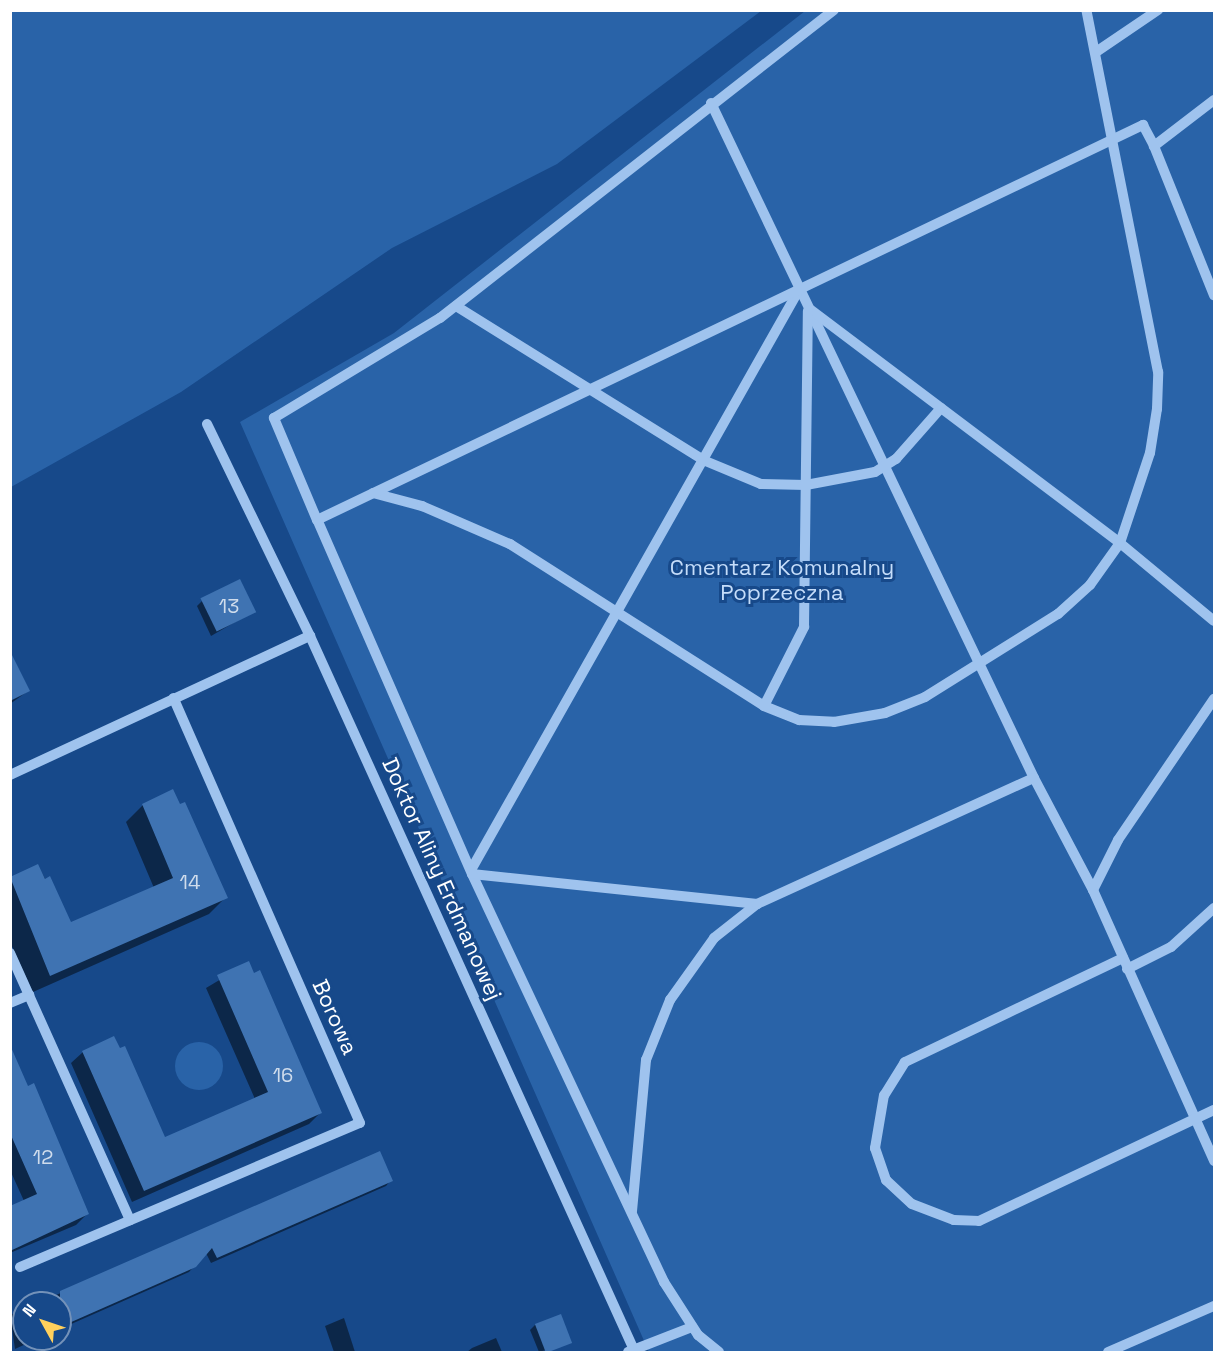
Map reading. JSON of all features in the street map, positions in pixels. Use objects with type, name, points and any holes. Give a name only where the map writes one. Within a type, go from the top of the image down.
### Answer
[{"type":"street","points":[[719,1353],[692,1327],[664,1282],[472,872],[274,418],[390,353],[456,306],[711,104],[834,10]]},
{"type":"street","points":[[373,493],[422,506],[510,544],[764,706],[811,721],[885,713],[980,665],[1058,614],[1090,585],[1120,543],[1150,453],[1158,372],[1086,10]]},
{"type":"street","points":[[1096,52],[1158,10]]},
{"type":"street","points":[[1154,146],[1215,100]]},
{"type":"street","points":[[711,104],[1034,778],[1094,890],[1194,1120],[1215,1161]]},
{"type":"street","points":[[317,520],[1143,125],[1154,146],[1215,295]]},
{"type":"street","points":[[472,872],[800,288]]},
{"type":"street","points":[[456,306],[703,459],[761,484],[806,485],[885,466],[941,408]]},
{"type":"street","points":[[808,308],[1120,543],[1215,621]]},
{"type":"street","points":[[764,706],[804,627],[808,308]]},
{"type":"street","name":"Doktor Aliny Erdmanowej","points":[[207,424],[310,636],[632,1352]]},
{"type":"street","points":[[10,775],[310,636]]},
{"type":"street","name":"Borowa","points":[[20,1267],[360,1123],[173,698]]},
{"type":"street","points":[[1094,890],[1118,840],[1215,699]]},
{"type":"street","points":[[632,1214],[646,1060],[670,1000],[714,938],[757,903],[1034,778]]},
{"type":"street","points":[[472,872],[757,903]]},
{"type":"street","points":[[1127,969],[1171,947],[1215,908]]},
{"type":"street","points":[[10,953],[130,1220]]},
{"type":"street","points":[[1123,958],[905,1062],[882,1106],[875,1148],[886,1180],[912,1204],[954,1220],[980,1221],[1215,1110]]},
{"type":"street","points":[[10,1003],[29,995]]},
{"type":"street","points":[[1108,1353],[1215,1306]]},
{"type":"street","points":[[632,1352],[692,1327]]},
{"type":"green space","points":[[11,10],[761,11],[557,164],[392,248],[181,392],[11,487]]},
{"type":"green space","name":"Cmentarz Komunalny Poprzeczna","points":[[805,11],[1214,11],[1214,1352],[649,1352],[240,422],[394,333]]},
{"type":"green space","points":[[199,1042],[216,1049],[223,1066],[216,1083],[199,1090],[182,1083],[175,1066],[182,1049]]},
{"type":"building","points":[[240,579],[256,612],[217,632],[200,598]]},
{"type":"building","points":[[10,651],[30,691],[10,701]]},
{"type":"building","points":[[173,789],[180,804],[185,802],[228,898],[50,976],[10,877],[38,864],[45,879],[50,876],[71,922],[173,878],[142,804]]},
{"type":"building","points":[[249,961],[254,973],[260,970],[322,1113],[144,1191],[82,1051],[114,1036],[120,1048],[125,1046],[165,1137],[268,1092],[217,975]]},
{"type":"building","points":[[10,1045],[28,1086],[34,1083],[89,1214],[10,1251],[10,1206],[37,1194],[10,1133]]},
{"type":"building","points":[[380,1151],[393,1181],[217,1258],[212,1248],[196,1267],[72,1322],[72,1291],[60,1291]]},
{"type":"building","points":[[561,1314],[572,1343],[546,1352],[535,1324]]}]
